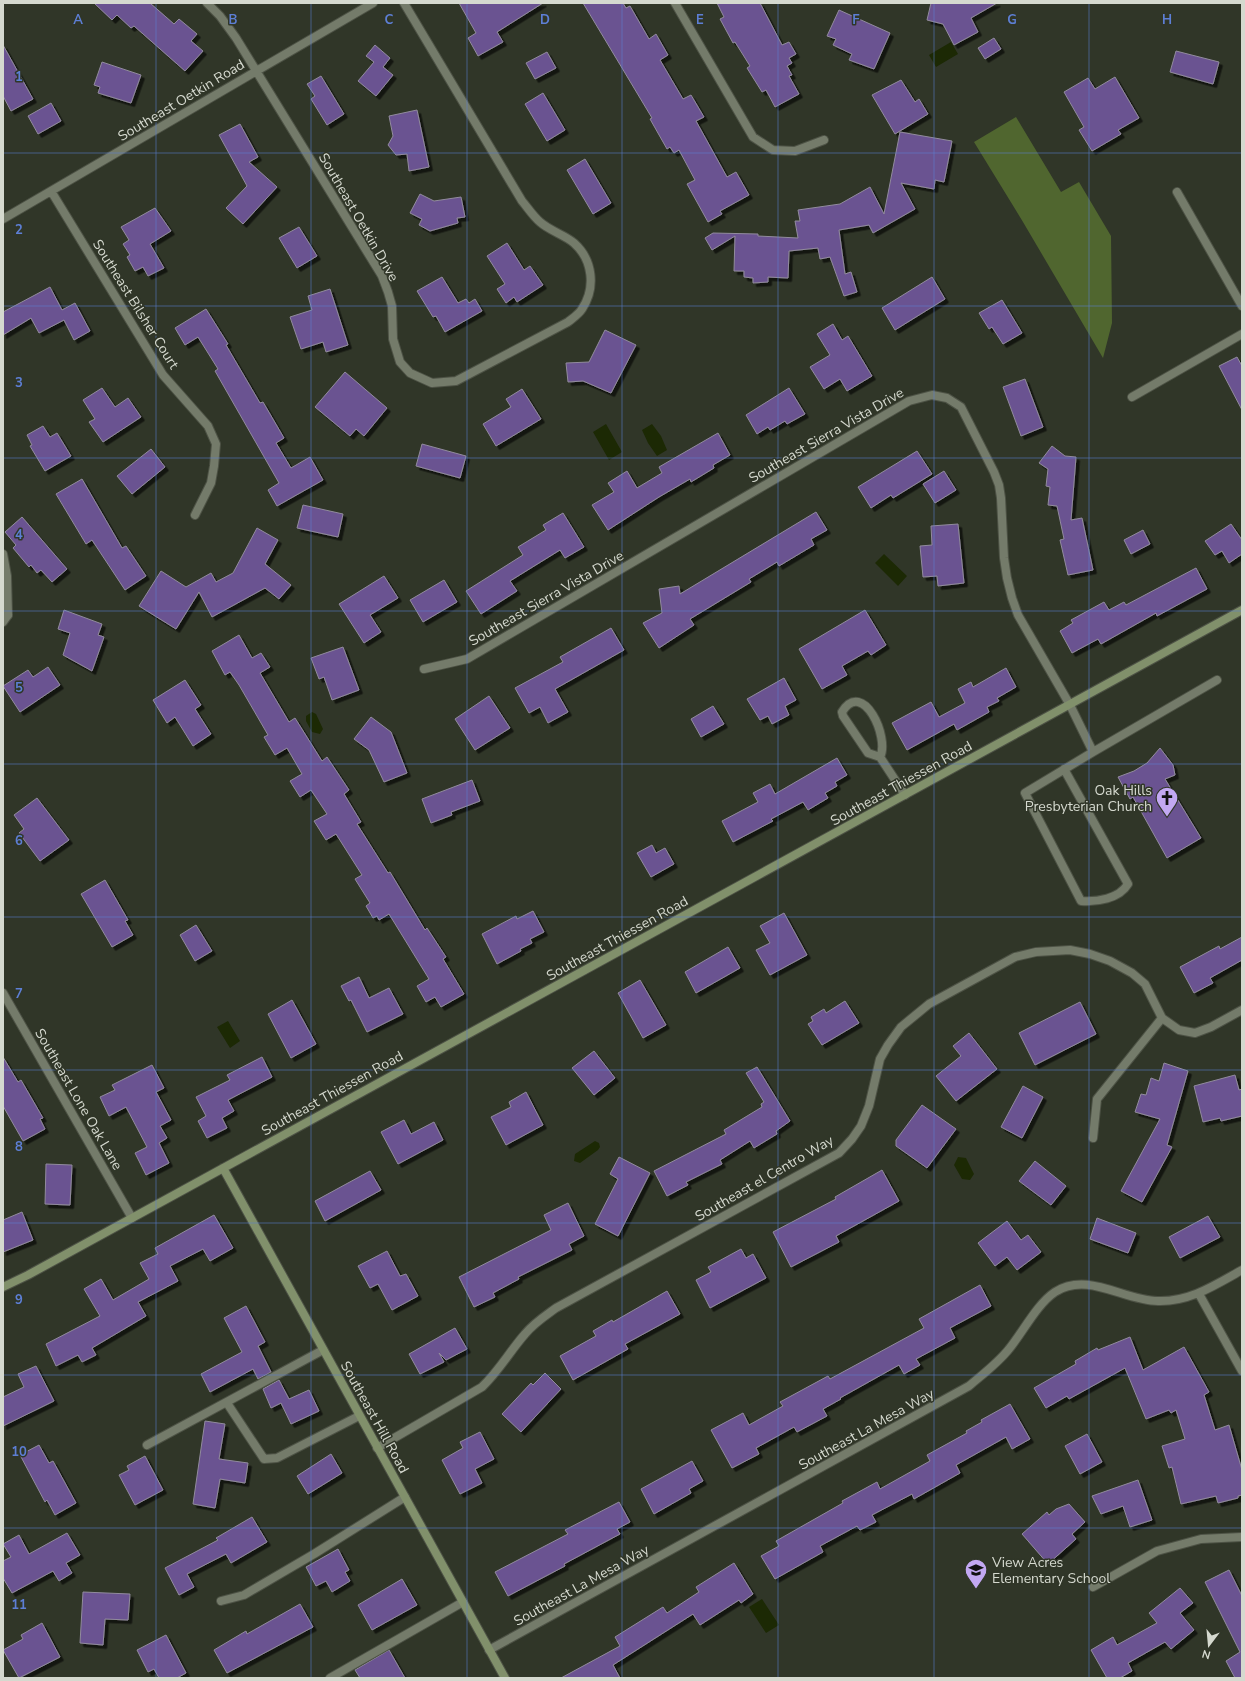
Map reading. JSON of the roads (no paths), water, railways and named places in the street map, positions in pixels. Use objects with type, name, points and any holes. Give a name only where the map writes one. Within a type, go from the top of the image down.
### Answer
[{"type":"main road","name":"Southeast Thiessen Road","points":[[3,1287],[28,1275],[1242,610]]},
{"type":"main road","name":"Southeast Hill Road","points":[[223,1168],[505,1678]]},
{"type":"street","name":"Southeast Oetkin Drive","points":[[208,3],[220,16],[256,70],[382,276],[392,306],[392,339],[400,362],[410,373],[432,383],[456,381],[568,322],[581,310],[590,294],[591,276],[586,258],[573,243],[555,233],[540,221],[522,201],[404,3]]},
{"type":"street","name":"Southeast Oetkin Road","points":[[3,219],[256,70],[374,3]]},
{"type":"street","points":[[675,3],[753,137],[773,150],[795,151],[824,140]]},
{"type":"street","name":"Southeast Bilsher Court","points":[[50,192],[162,375],[208,426],[216,444],[214,466],[210,483],[195,515]]},
{"type":"street","points":[[1177,192],[1242,306]]},
{"type":"street","points":[[1132,397],[1242,334]]},
{"type":"street","name":"Southeast Sierra Vista Drive","points":[[424,669],[467,659],[909,401],[932,395],[947,398],[961,408],[994,472],[1001,498],[1004,558],[1007,578],[1018,615],[1070,705],[1093,752]]},
{"type":"street","points":[[3,554],[7,576],[5,619]]},
{"type":"street","points":[[1064,769],[1128,884],[1123,891],[1097,902],[1081,901],[1025,793],[1064,769],[1217,680]]},
{"type":"street","points":[[880,757],[882,752],[882,739],[871,711],[862,702],[856,701],[848,703],[842,712],[843,716],[868,753],[880,757],[905,795]]},
{"type":"street","name":"Southeast el Centro Way","points":[[377,1448],[469,1396],[482,1387],[494,1376],[525,1333],[539,1319],[556,1308],[839,1153],[852,1139],[861,1126],[870,1106],[880,1059],[901,1027],[929,1004],[1015,957],[1056,949],[1090,954],[1110,961],[1132,973],[1145,984],[1162,1018],[1179,1030],[1195,1033],[1211,1027],[1242,1010]]},
{"type":"street","name":"Southeast Lone Oak Lane","points":[[3,993],[132,1218]]},
{"type":"street","points":[[1093,1138],[1098,1099],[1162,1018]]},
{"type":"street","name":"Southeast La Mesa Way","points":[[489,1650],[969,1386],[991,1368],[1008,1350],[1045,1300],[1056,1292],[1073,1286],[1093,1286],[1157,1302],[1179,1300],[1199,1294],[1242,1270]]},
{"type":"street","points":[[1199,1294],[1242,1371]]},
{"type":"street","points":[[147,1445],[323,1350]]},
{"type":"street","points":[[227,1403],[264,1459],[277,1458],[359,1416]]},
{"type":"street","points":[[221,1601],[244,1595],[327,1546],[405,1497]]},
{"type":"street","points":[[1093,1587],[1157,1551],[1201,1539],[1242,1537]]},
{"type":"street","points":[[330,1678],[463,1602]]},
{"type":"place","name":"Oak Hills Presbyterian Church","points":[[1167,818]]},
{"type":"place","name":"View Acres Elementary School","points":[[976,1590]]}]
